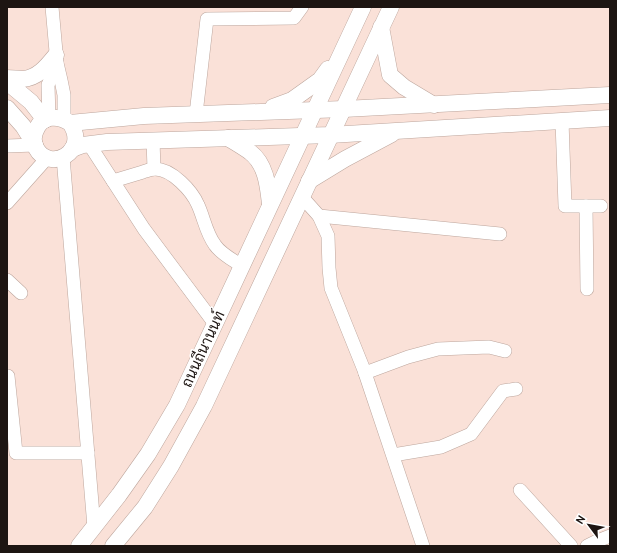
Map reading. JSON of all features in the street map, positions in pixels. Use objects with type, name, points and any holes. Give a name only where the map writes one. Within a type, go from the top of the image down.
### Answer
[{"type":"main road","points":[[262,112],[292,100],[320,80],[342,51],[363,7]]},
{"type":"main road","name":"ถนนถีนานนท์","points":[[113,546],[145,507],[171,466],[204,406],[391,7]]},
{"type":"main road","points":[[381,27],[390,75],[404,87],[434,104]]},
{"type":"main road","name":"ถนนถีนานนท์","points":[[79,546],[119,495],[148,454],[173,412],[342,51]]},
{"type":"main road","points":[[7,78],[24,79],[34,76],[56,59]]},
{"type":"main road","points":[[7,82],[31,102],[57,120],[74,129],[75,143],[61,155]]},
{"type":"main road","points":[[35,145],[34,133],[40,123],[57,120],[344,109],[610,95]]},
{"type":"main road","points":[[7,108],[23,126],[37,150],[42,155],[61,155],[83,145],[107,142],[302,137],[610,118]]},
{"type":"main road","points":[[309,181],[345,159],[397,131]]},
{"type":"main road","points":[[228,138],[251,152],[260,162],[268,183],[270,206]]},
{"type":"street","points":[[52,7],[56,59],[48,85],[57,120]]},
{"type":"street","points":[[196,114],[207,13],[294,18],[302,7]]},
{"type":"street","points":[[562,121],[565,206],[601,206]]},
{"type":"street","points":[[148,141],[154,169]]},
{"type":"street","points":[[89,144],[144,229],[215,324]]},
{"type":"street","points":[[7,146],[35,145]]},
{"type":"street","points":[[7,203],[61,155]]},
{"type":"street","points":[[61,155],[94,527]]},
{"type":"street","points":[[113,181],[154,169],[163,170],[171,174],[180,181],[198,204],[210,237],[215,246],[222,253],[242,266]]},
{"type":"street","points":[[302,197],[319,216],[328,236],[331,288],[365,373],[423,546]]},
{"type":"street","points":[[586,206],[587,289]]},
{"type":"street","points":[[319,216],[500,234]]},
{"type":"street","points":[[7,280],[21,293]]},
{"type":"street","points":[[365,373],[438,349],[489,347],[505,351]]},
{"type":"street","points":[[7,376],[16,453],[88,453]]},
{"type":"street","points":[[393,455],[441,447],[471,434],[503,391],[516,389]]},
{"type":"street","points":[[520,490],[570,546]]},
{"type":"street","points":[[588,546],[610,536]]}]
